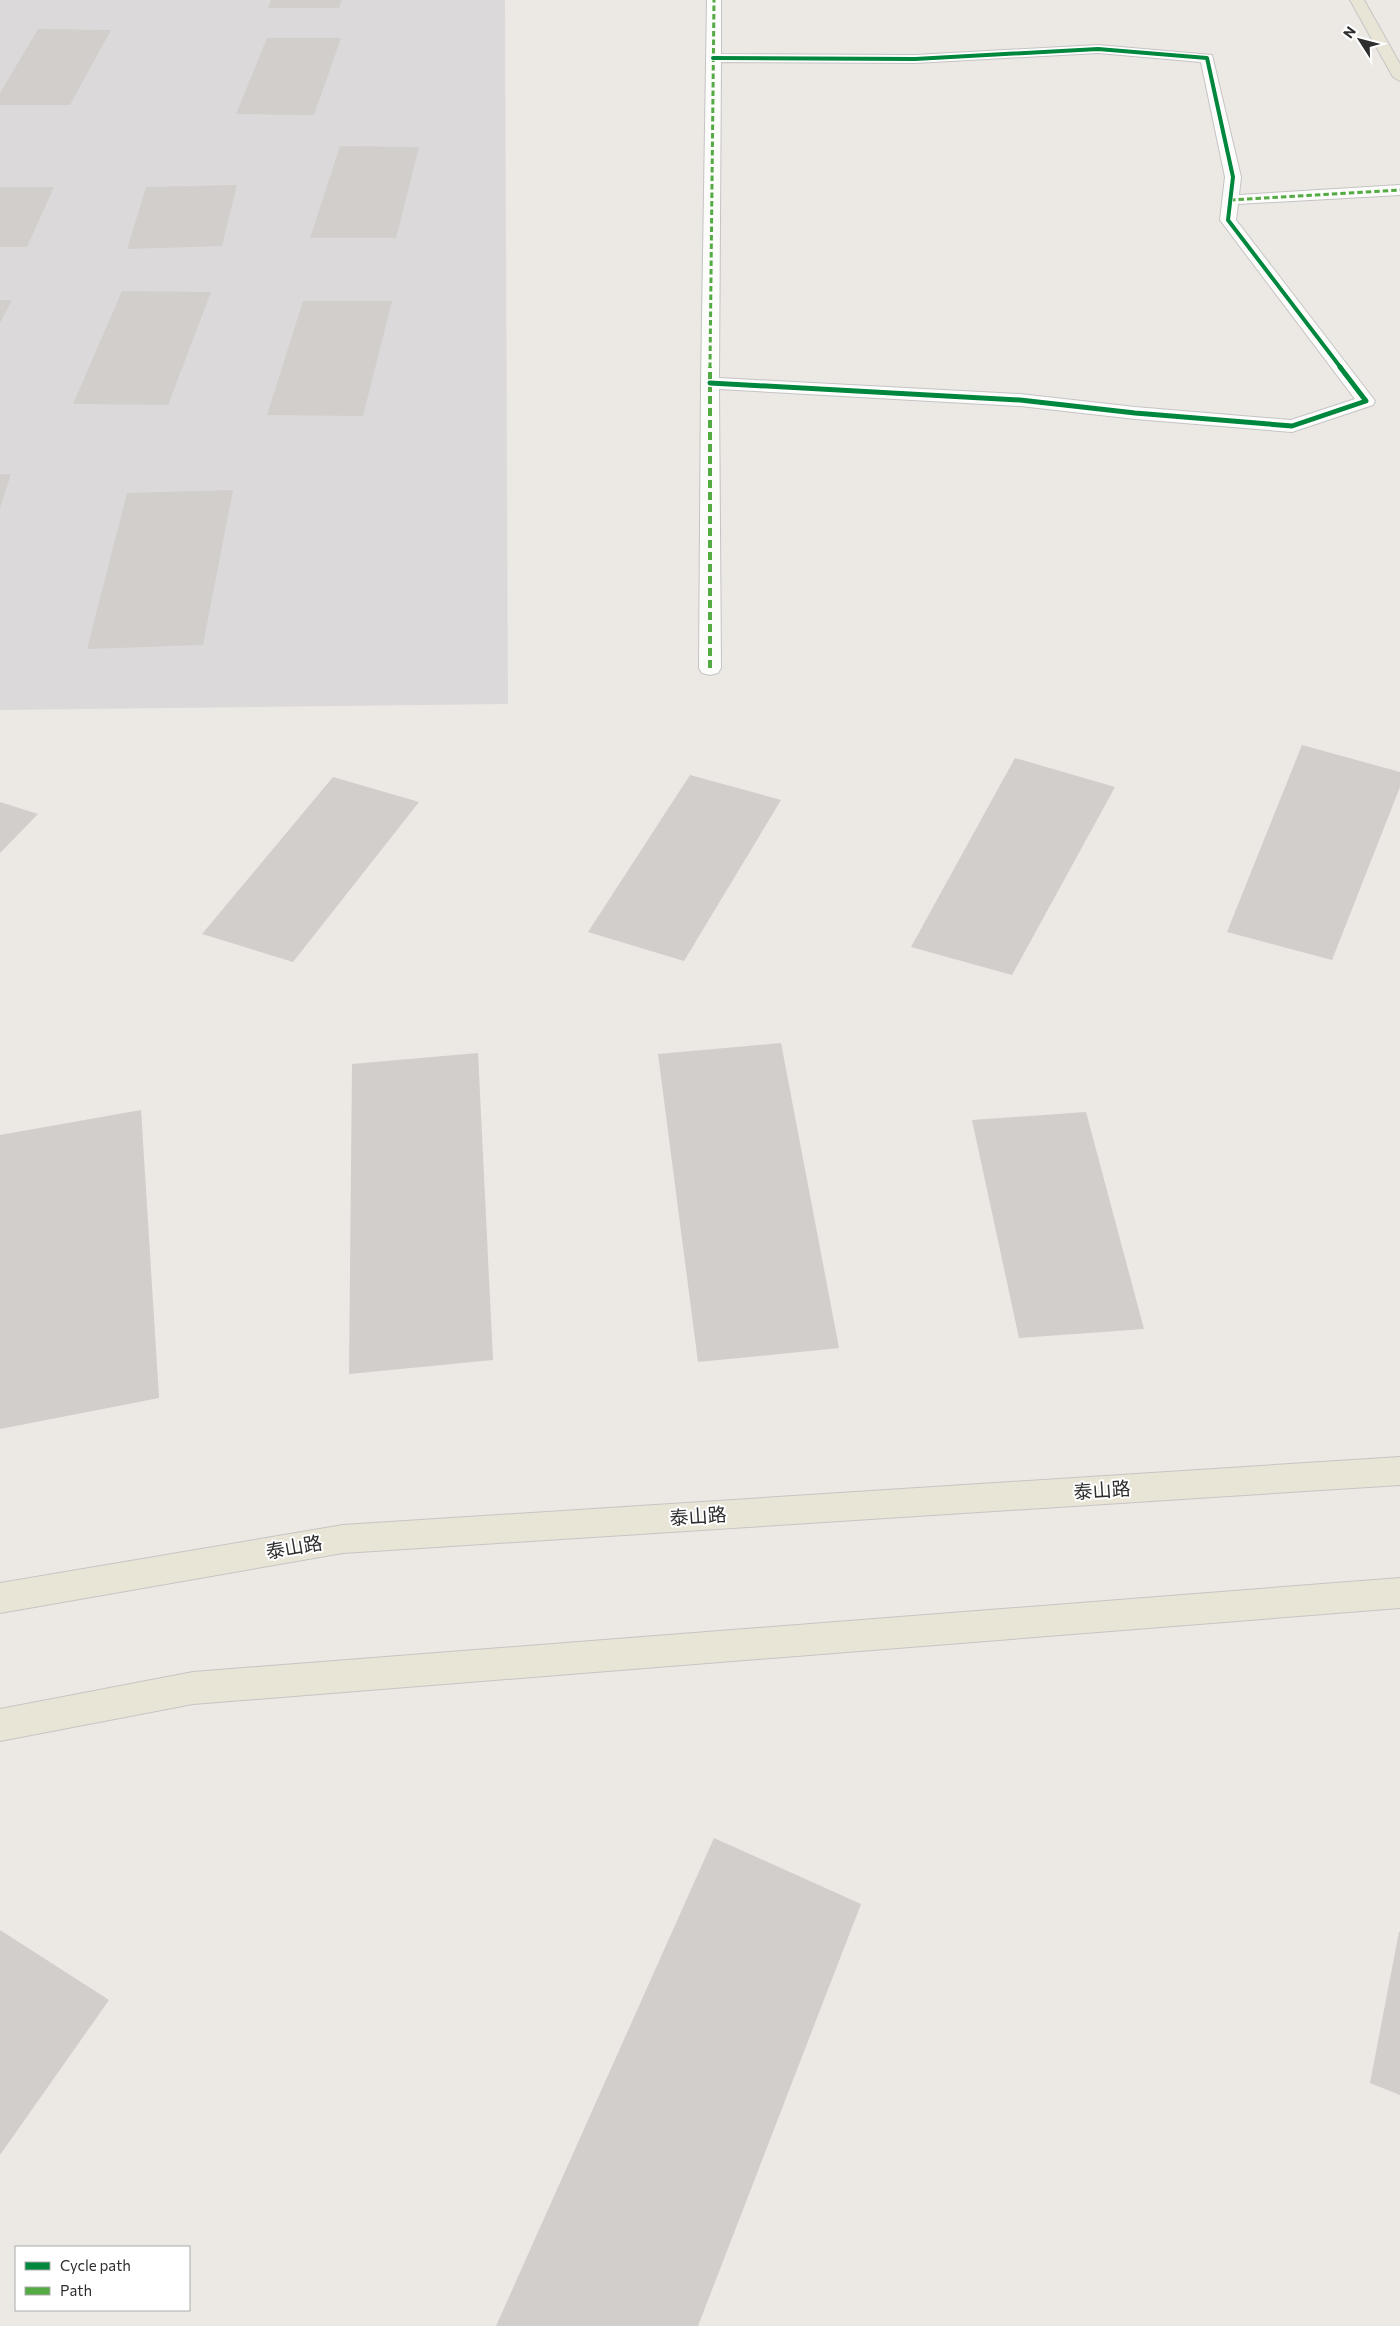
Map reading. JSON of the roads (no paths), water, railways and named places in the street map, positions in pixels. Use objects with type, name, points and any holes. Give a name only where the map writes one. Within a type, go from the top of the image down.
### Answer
[{"type":"main road","points":[[1357,0],[1400,77]]},
{"type":"main road","name":"泰山路","points":[[0,1598],[343,1539],[1400,1471]]},
{"type":"main road","points":[[0,1724],[193,1688],[1400,1593]]},
{"type":"street","points":[[710,668],[710,382],[714,0]]},
{"type":"street","points":[[710,382],[1020,400],[1135,414],[1292,426],[1366,401],[1228,220],[1233,177],[1207,58],[1098,49],[915,59],[713,58]]},
{"type":"street","points":[[1230,200],[1400,190]]}]
